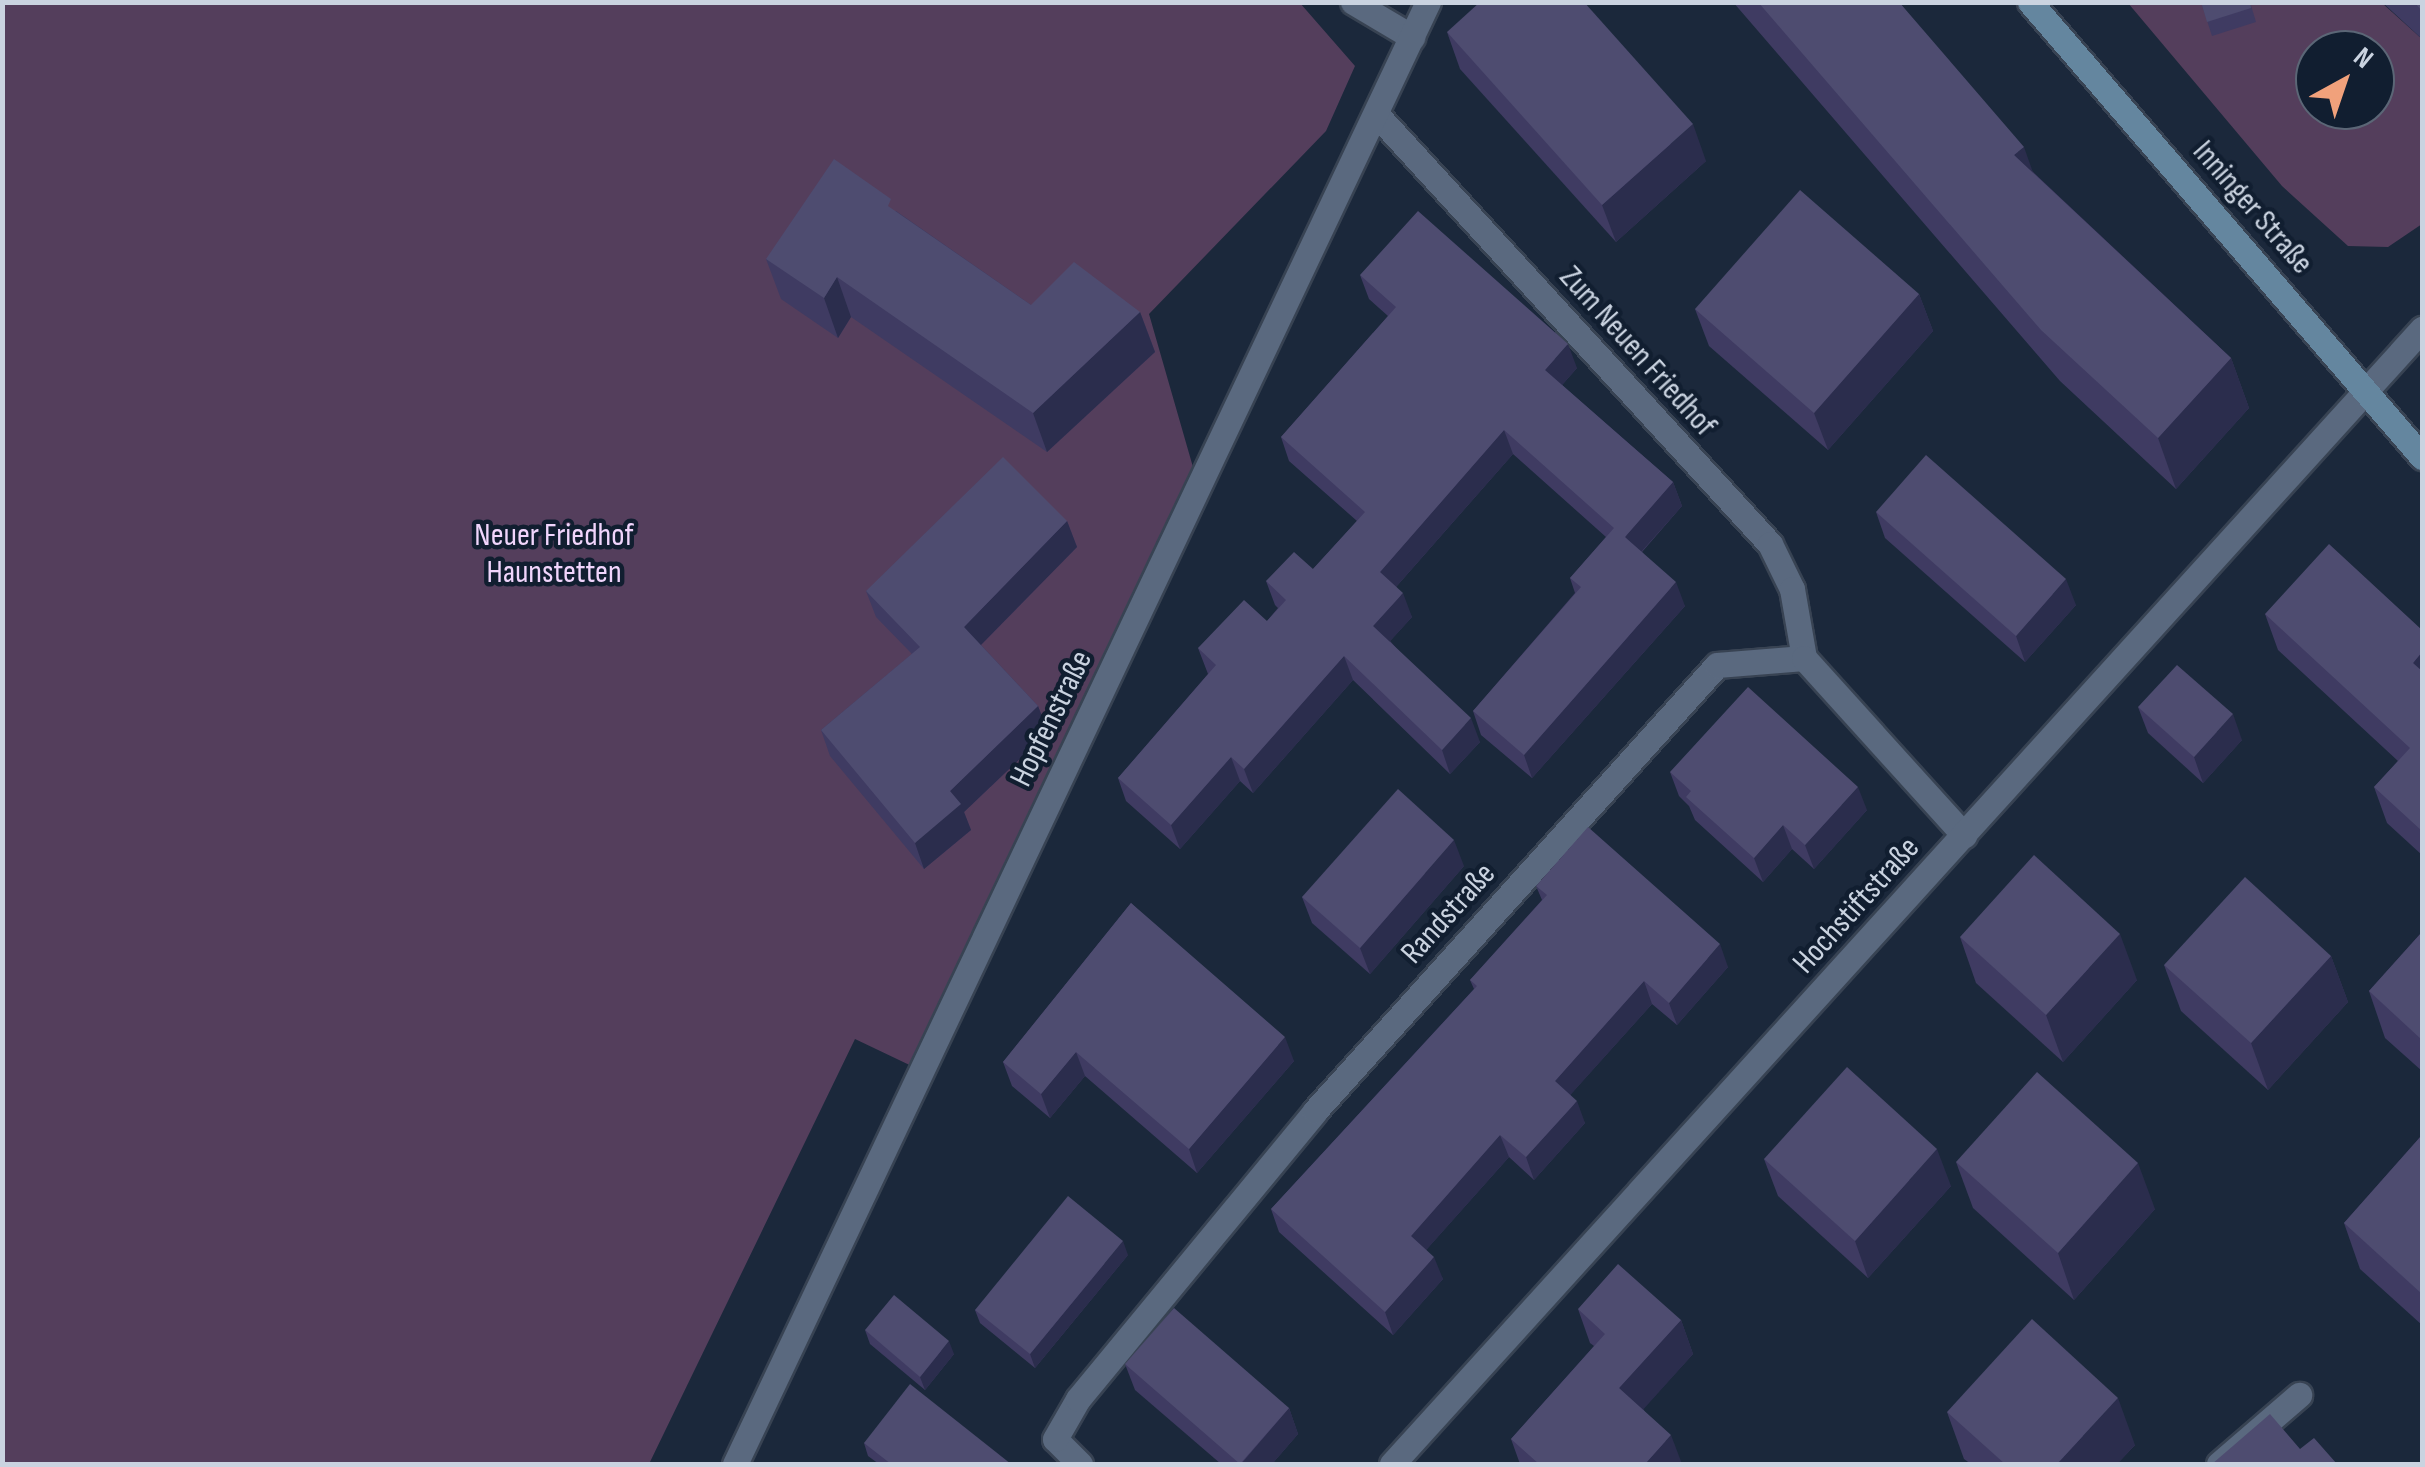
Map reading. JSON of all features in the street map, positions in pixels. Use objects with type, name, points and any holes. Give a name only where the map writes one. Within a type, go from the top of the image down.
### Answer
[{"type":"main road","name":"Inninger Straße","points":[[2030,2],[2422,457]]},
{"type":"street","points":[[1353,2],[1412,37]]},
{"type":"street","name":"Hopfenstraße","points":[[735,1464],[1428,2]]},
{"type":"street","name":"Zum Neuen Friedhof","points":[[1376,115],[1770,544],[1792,589],[1804,658]]},
{"type":"street","name":"Hochstiftstraße","points":[[1392,1464],[2422,328]]},
{"type":"street","points":[[1804,658],[1964,835]]},
{"type":"street","name":"Randstraße","points":[[1080,1464],[1056,1439],[1078,1399],[1315,1111],[1717,665],[1804,658]]},
{"type":"street","points":[[2219,1464],[2298,1395]]},
{"type":"green space","name":"Neuer Friedhof Haunstetten","points":[[3,3],[1300,3],[1355,66],[1326,131],[1149,314],[1199,488],[920,1070],[855,1039],[649,1464],[3,1464]]},
{"type":"green space","points":[[2128,3],[2382,3],[2422,39],[2422,224],[2388,247],[2348,246],[2282,186]]},
{"type":"building","points":[[1480,2],[1584,2],[1693,124],[1602,205],[1447,32]]},
{"type":"building","points":[[1758,2],[1899,2],[2024,147],[2014,155],[2231,358],[2158,438],[2041,330]]},
{"type":"building","points":[[2201,2],[2250,2],[2251,8],[2207,22]]},
{"type":"building","points":[[834,159],[891,199],[888,206],[1031,305],[1074,262],[1140,312],[1033,413],[837,277],[824,298],[766,259]]},
{"type":"building","points":[[1800,190],[1919,294],[1814,413],[1695,309]]},
{"type":"building","points":[[1418,211],[1568,344],[1545,370],[1673,482],[1625,537],[1676,582],[1524,755],[1473,711],[1581,587],[1570,578],[1614,528],[1504,430],[1380,572],[1403,593],[1373,626],[1471,718],[1442,750],[1344,656],[1244,769],[1231,757],[1171,825],[1118,778],[1216,665],[1198,648],[1244,600],[1267,621],[1286,600],[1266,581],[1294,552],[1313,569],[1365,512],[1281,437],[1396,307],[1360,275]]},
{"type":"building","points":[[1926,455],[2066,579],[2016,636],[1876,512]]},
{"type":"building","points":[[1003,457],[1067,521],[964,627],[1038,706],[950,791],[961,804],[915,843],[821,730],[920,647],[866,591]]},
{"type":"building","points":[[2329,544],[2422,630],[2422,652],[2413,663],[2422,671],[2422,831],[2374,787],[2410,748],[2265,614]]},
{"type":"building","points":[[2177,665],[2233,714],[2194,757],[2138,707]]},
{"type":"building","points":[[1748,687],[1858,787],[1805,845],[1783,825],[1754,858],[1686,797],[1691,791],[1670,772]]},
{"type":"building","points":[[1398,789],[1454,840],[1360,948],[1302,897]]},
{"type":"building","points":[[1588,827],[1720,944],[1669,1003],[1644,981],[1555,1081],[1577,1101],[1526,1157],[1500,1135],[1411,1236],[1434,1257],[1385,1312],[1271,1209],[1477,986],[1470,980],[1547,895],[1536,886]]},
{"type":"building","points":[[2034,855],[2120,934],[2046,1015],[1960,937]]},
{"type":"building","points":[[2245,877],[2331,956],[2251,1043],[2164,965]]},
{"type":"building","points":[[1131,903],[1285,1037],[1189,1149],[1076,1052],[1041,1094],[1003,1062]]},
{"type":"building","points":[[2422,932],[2422,1040],[2369,991]]},
{"type":"building","points":[[1847,1067],[1937,1149],[1855,1241],[1764,1159]]},
{"type":"building","points":[[2037,1072],[2138,1163],[2058,1253],[1956,1162]]},
{"type":"building","points":[[2422,1135],[2422,1294],[2344,1223]]},
{"type":"building","points":[[1068,1196],[1123,1241],[1030,1354],[975,1310]]},
{"type":"building","points":[[1618,1264],[1681,1320],[1619,1388],[1671,1435],[1645,1464],[1539,1464],[1511,1439],[1605,1334],[1578,1309]]},
{"type":"building","points":[[894,1295],[949,1341],[920,1377],[865,1330]]},
{"type":"building","points":[[1174,1308],[1289,1408],[1240,1464],[1125,1364]]},
{"type":"building","points":[[2032,1319],[2118,1398],[2057,1464],[2005,1464],[1947,1412]]},
{"type":"building","points":[[910,1384],[1011,1464],[891,1464],[864,1443]]},
{"type":"building","points":[[2270,1414],[2300,1449],[2314,1438],[2337,1464],[2212,1464]]}]
